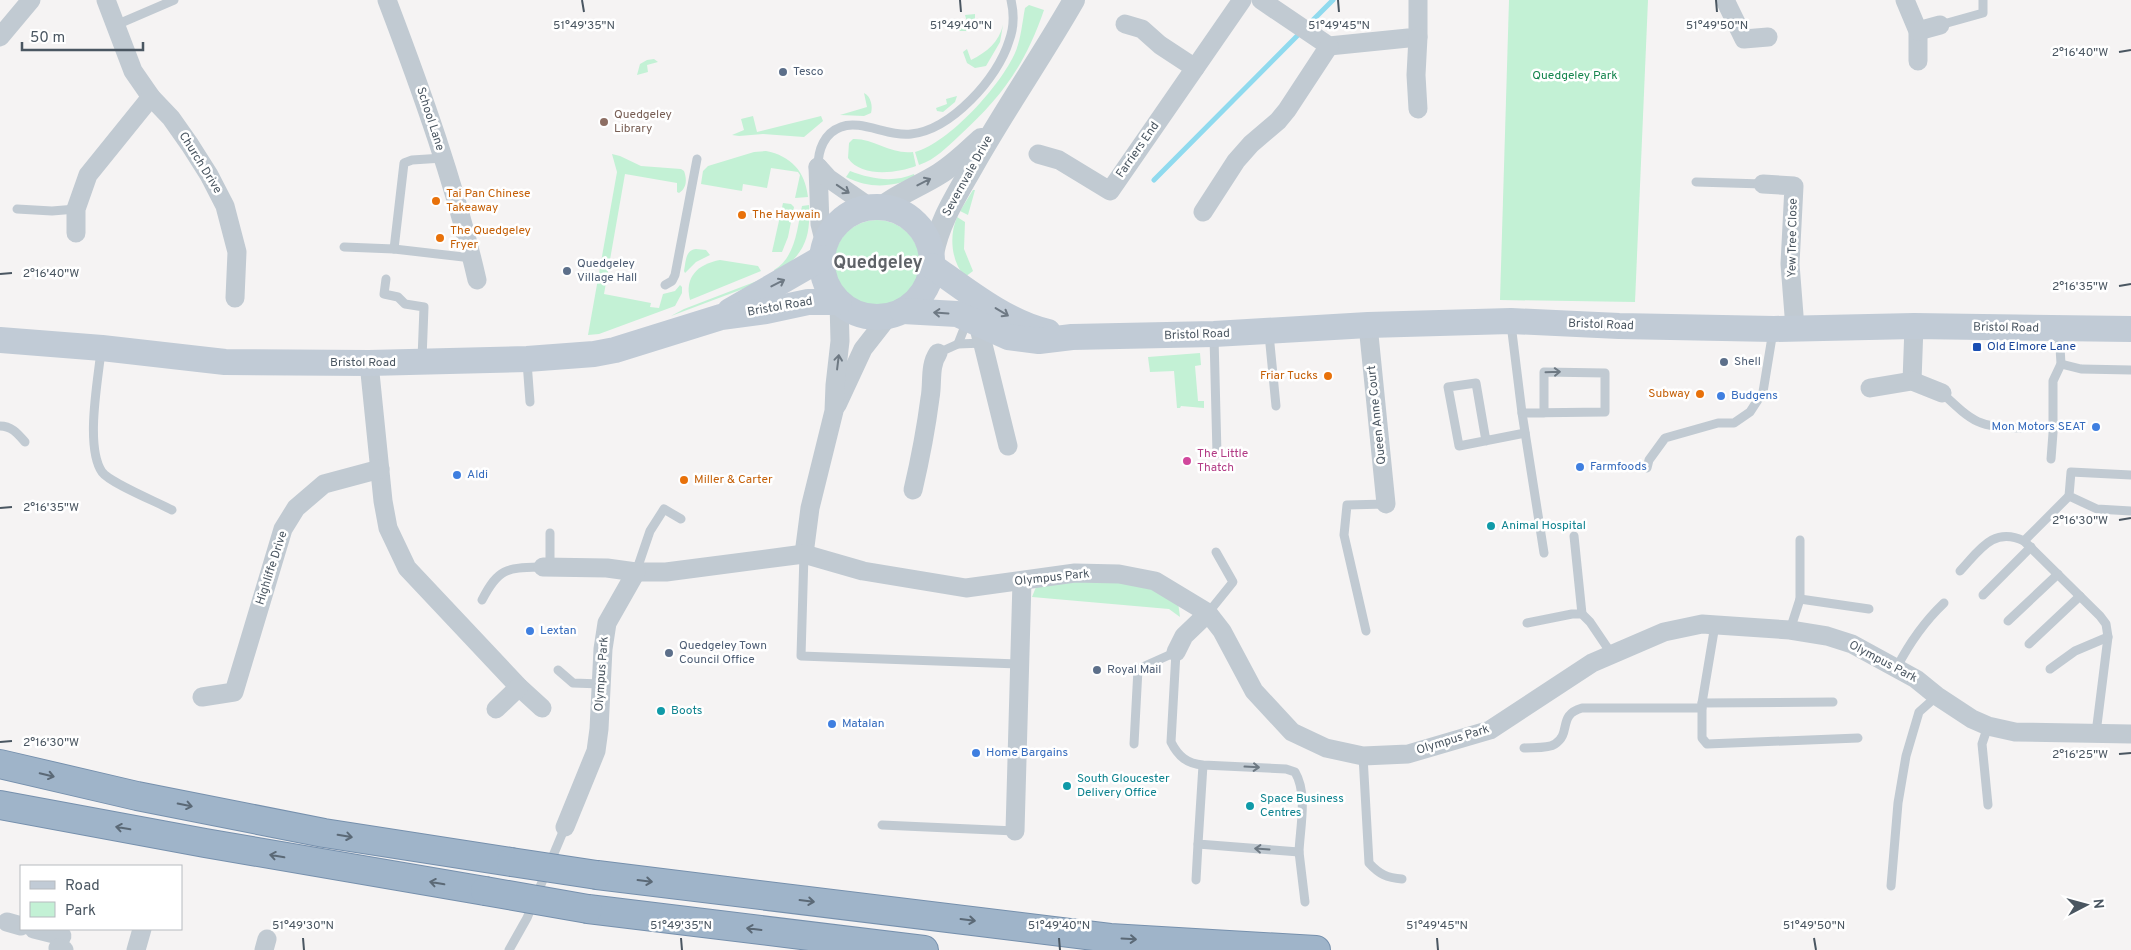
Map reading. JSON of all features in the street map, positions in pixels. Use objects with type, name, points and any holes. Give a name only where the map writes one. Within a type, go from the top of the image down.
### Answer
[{"type":"highway","points":[[0,764],[137,796],[315,831],[597,875],[1110,938],[1316,950]]},
{"type":"highway","points":[[0,805],[196,842],[588,909],[924,950]]},
{"type":"main road","points":[[877,207],[896,210],[916,223],[926,238],[932,262],[924,293],[916,302],[895,314],[862,316],[839,302],[828,286],[823,273],[824,251],[836,225],[849,215],[877,207]]},
{"type":"main road","name":"Bristol Road","points":[[721,317],[824,251]]},
{"type":"main road","name":"Bristol Road","points":[[932,262],[968,292],[1022,324],[1072,337]]},
{"type":"main road","name":"Bristol Road","points":[[0,340],[102,348],[225,362],[369,364],[527,359],[594,354],[615,350],[721,317],[766,311],[808,302],[839,302]]},
{"type":"main road","name":"Bristol Road","points":[[895,314],[941,312],[957,314],[976,328],[1015,339],[1039,341],[1072,337],[1214,334],[1511,321],[1619,326],[1784,328],[1914,326],[2131,329]]},
{"type":"street","points":[[0,37],[31,0]]},
{"type":"street","name":"Church Drive","points":[[106,0],[134,71],[150,96],[171,118],[190,145],[210,175],[225,206],[237,252],[235,298]]},
{"type":"street","name":"School Lane","points":[[387,0],[421,90],[474,245],[477,280]]},
{"type":"street","name":"Severnvale Drive","points":[[932,262],[938,231],[948,208],[998,122],[1074,0]]},
{"type":"street","name":"Farriers End","points":[[1038,154],[1059,160],[1110,190],[1242,0]]},
{"type":"street","points":[[1261,0],[1329,46],[1418,37]]},
{"type":"street","points":[[1418,0],[1416,75],[1418,109]]},
{"type":"street","points":[[1725,0],[1744,39],[1768,38]]},
{"type":"street","points":[[1905,0],[1918,31],[1918,61]]},
{"type":"street","points":[[1125,24],[1142,29],[1160,45],[1195,68]]},
{"type":"street","points":[[1918,31],[1940,25]]},
{"type":"street","points":[[1203,212],[1236,161],[1251,144],[1278,121],[1329,46]]},
{"type":"street","points":[[76,233],[76,209],[88,175],[150,96]]},
{"type":"street","name":"Severnvale Drive","points":[[877,207],[954,164],[998,122]]},
{"type":"street","points":[[818,167],[828,178],[877,207]]},
{"type":"street","points":[[818,167],[819,216],[824,251]]},
{"type":"street","name":"Yew Tree Close","points":[[1762,184],[1794,186],[1784,328]]},
{"type":"street","points":[[834,411],[840,341],[839,302]]},
{"type":"street","points":[[804,554],[810,508],[834,411],[863,349],[895,314]]},
{"type":"street","name":"Queen Anne Court","points":[[1368,326],[1386,504]]},
{"type":"street","points":[[1912,381],[1914,326]]},
{"type":"street","points":[[976,328],[1008,446]]},
{"type":"street","points":[[914,490],[926,431],[933,361],[938,353]]},
{"type":"street","points":[[369,364],[388,528],[407,568],[519,687],[542,708]]},
{"type":"street","points":[[1870,388],[1912,381],[1942,393]]},
{"type":"street","name":"Highliffe Drive","points":[[202,697],[238,695],[283,530],[296,508],[324,484],[380,469]]},
{"type":"street","name":"Olympus Park","points":[[565,827],[596,751],[603,650],[607,623],[636,572],[666,572],[804,554],[863,571],[966,588],[1075,573],[1119,574],[1155,581],[1208,613],[1222,631],[1254,691],[1292,732],[1326,748],[1363,756],[1408,754],[1490,730],[1592,663],[1611,653],[1664,632],[1702,624],[1790,630],[1827,636],[1852,644],[1897,667],[1916,679],[1936,696],[1972,719],[1988,726],[2015,732],[2131,734]]},
{"type":"street","points":[[546,567],[607,568],[636,572]]},
{"type":"street","points":[[1015,831],[1022,581]]},
{"type":"street","points":[[1176,652],[1184,636],[1208,613]]},
{"type":"street","points":[[496,709],[519,687]]},
{"type":"street","points":[[36,930],[61,942]]},
{"type":"street","points":[[136,950],[142,930]]},
{"type":"lane","points":[[116,25],[174,0]]},
{"type":"lane","points":[[1940,25],[1983,13],[1983,0]]},
{"type":"lane","points":[[818,167],[818,156],[824,140],[840,127],[849,124],[896,134],[910,134],[933,129],[954,115],[977,92],[1006,50],[1012,31],[1014,2]]},
{"type":"lane","points":[[394,250],[404,163],[412,160],[443,158]]},
{"type":"lane","points":[[665,285],[675,275],[698,159]]},
{"type":"lane","name":"Yew Tree Close","points":[[1696,182],[1762,184]]},
{"type":"lane","points":[[17,209],[52,211],[76,209]]},
{"type":"lane","points":[[344,247],[394,250],[474,245]]},
{"type":"lane","points":[[386,279],[384,294],[398,297],[405,304],[424,307],[422,362]]},
{"type":"lane","points":[[1511,321],[1522,413],[1544,553]]},
{"type":"lane","points":[[958,344],[976,328]]},
{"type":"lane","points":[[938,353],[958,344],[976,328]]},
{"type":"lane","points":[[1647,468],[1649,460],[1665,438],[1718,424],[1734,423],[1750,412],[1763,392],[1784,328]]},
{"type":"lane","points":[[2051,459],[2053,380],[2061,364],[2059,329]]},
{"type":"lane","points":[[1269,331],[1276,406]]},
{"type":"lane","points":[[1214,334],[1217,454]]},
{"type":"lane","points":[[102,348],[94,407],[95,455],[98,464],[102,473],[172,510]]},
{"type":"lane","points":[[527,359],[530,402]]},
{"type":"lane","points":[[2061,364],[2081,370],[2131,370]]},
{"type":"lane","points":[[1522,413],[1544,413],[1605,412],[1605,372],[1544,372],[1544,413]]},
{"type":"lane","points":[[1486,441],[1476,382],[1448,387],[1460,446],[1486,441],[1525,433]]},
{"type":"lane","points":[[1942,393],[1966,416],[1983,425],[2022,428]]},
{"type":"lane","points":[[0,426],[4,425],[16,431],[25,442]]},
{"type":"lane","points":[[2024,540],[2069,496],[2071,472],[2131,475]]},
{"type":"lane","points":[[2069,496],[2096,510],[2131,511]]},
{"type":"lane","points":[[1366,631],[1344,535],[1347,506],[1386,504]]},
{"type":"lane","points":[[636,572],[650,532],[664,509],[681,518]]},
{"type":"lane","points":[[482,600],[491,582],[504,570],[546,567],[550,533]]},
{"type":"lane","points":[[1574,536],[1582,614],[1590,622],[1611,653]]},
{"type":"lane","points":[[1960,571],[1986,543],[1997,537],[2014,536],[2024,540],[2100,616],[2106,624],[2108,637],[2096,733]]},
{"type":"lane","points":[[1790,630],[1800,598],[1800,540]]},
{"type":"lane","points":[[1983,595],[2031,547]]},
{"type":"lane","points":[[1208,613],[1233,582],[1216,552]]},
{"type":"lane","points":[[804,554],[801,656],[1020,664]]},
{"type":"lane","points":[[2008,622],[2058,574]]},
{"type":"lane","points":[[2029,644],[2080,596]]},
{"type":"lane","points":[[1800,598],[1869,609]]},
{"type":"lane","points":[[1897,667],[1925,621],[1944,603]]},
{"type":"lane","points":[[1527,623],[1572,614],[1582,614]]},
{"type":"lane","points":[[1715,625],[1702,705],[1702,738],[1707,744],[1858,738]]},
{"type":"lane","points":[[2050,669],[2075,652],[2108,637]]},
{"type":"lane","points":[[1134,744],[1138,669],[1176,652],[1171,742],[1176,753],[1187,761],[1203,764],[1286,769],[1295,772],[1300,782],[1302,793],[1299,852],[1305,902]]},
{"type":"lane","points":[[558,670],[574,683],[601,684]]},
{"type":"lane","points":[[1891,886],[1898,803],[1906,756],[1919,712],[1936,696]]},
{"type":"lane","points":[[1524,748],[1554,745],[1561,739],[1566,718],[1573,711],[1582,708],[1833,702]]},
{"type":"lane","points":[[1988,726],[1982,744],[1988,805]]},
{"type":"lane","points":[[1363,756],[1369,863],[1376,871],[1389,878],[1402,879]]},
{"type":"lane","points":[[1196,880],[1203,764]]},
{"type":"lane","points":[[882,825],[1015,831]]},
{"type":"lane","points":[[510,950],[527,918],[565,827]]},
{"type":"lane","points":[[1198,844],[1299,852]]},
{"type":"green space","name":"Quedgeley Park","points":[[1509,0],[1648,0],[1635,302],[1500,300]]},
{"type":"green space","points":[[1029,5],[1044,10],[1029,47],[1010,79],[988,108],[974,122],[945,149],[919,165],[915,152],[943,137],[958,125],[998,81],[1015,53],[1025,8]]},
{"type":"green space","points":[[975,14],[975,22],[967,31],[958,31],[957,29],[968,26],[965,15]]},
{"type":"green space","points":[[1003,25],[1000,42],[986,66],[975,68],[967,63],[963,52],[967,49],[971,60],[982,54],[999,37]]},
{"type":"green space","points":[[654,59],[658,62],[647,65],[648,72],[637,75],[640,64]]},
{"type":"green space","points":[[864,93],[871,102],[871,113],[864,116],[840,115],[867,107]]},
{"type":"green space","points":[[957,96],[955,102],[943,112],[937,111],[936,108],[947,104],[946,99]]},
{"type":"green space","points":[[753,116],[757,132],[821,116],[823,121],[804,137],[763,134],[732,135],[744,130],[741,119]]},
{"type":"green space","points":[[853,139],[868,141],[898,151],[913,152],[916,166],[890,172],[862,169],[848,158],[849,143]]},
{"type":"green space","points":[[766,151],[783,157],[795,166],[804,180],[808,197],[795,198],[800,175],[798,172],[771,168],[767,188],[743,184],[742,191],[701,184],[703,171],[708,166],[754,152]]},
{"type":"green space","points":[[612,154],[641,166],[681,169],[684,171],[686,180],[684,189],[679,193],[677,192],[677,183],[625,174],[604,294],[651,303],[650,307],[659,308],[663,294],[675,291],[680,285],[682,293],[675,306],[599,334],[588,335],[617,172]]},
{"type":"green space","points":[[850,171],[882,179],[906,177],[914,174],[915,178],[889,185],[872,185],[846,177]]},
{"type":"green space","points":[[973,190],[975,190],[968,215],[960,211]]},
{"type":"green space","points":[[783,203],[791,204],[794,207],[788,237],[782,252],[772,252]]},
{"type":"green space","points":[[809,205],[807,237],[803,246],[792,261],[775,276],[774,270],[787,258],[791,250],[802,206]]},
{"type":"green space","points":[[957,217],[965,222],[964,249],[973,271],[965,277],[960,271],[954,256],[952,240]]},
{"type":"green space","points":[[877,220],[893,223],[901,227],[913,239],[917,247],[920,263],[917,279],[913,287],[901,299],[893,303],[877,306],[861,303],[853,299],[841,287],[837,279],[834,263],[837,247],[841,239],[853,227],[861,223]]},
{"type":"green space","points":[[696,249],[706,250],[710,255],[696,262],[685,273],[688,254]]},
{"type":"green space","points":[[720,260],[758,266],[761,271],[690,300],[689,285],[694,273],[705,265]]},
{"type":"green space","points":[[769,279],[671,316],[684,309],[757,281]]},
{"type":"green space","points":[[1200,353],[1201,365],[1195,366],[1198,401],[1204,401],[1204,408],[1181,406],[1177,408],[1174,371],[1150,372],[1148,357]]},
{"type":"green space","points":[[1137,581],[1178,602],[1180,617],[1169,609],[1032,597],[1038,582]]},
{"type":"waterway","points":[[1307,26],[1333,0]]},
{"type":"waterway","points":[[1154,180],[1301,32]]},
{"type":"place","name":"Tesco","points":[[783,72]]},
{"type":"place","name":"Quedgeley Library","points":[[604,122]]},
{"type":"place","name":"Tai Pan Chinese Takeaway","points":[[436,201]]},
{"type":"place","name":"The Haywain","points":[[742,215]]},
{"type":"place","name":"The Quedgeley Fryer","points":[[440,238]]},
{"type":"place","name":"Quedgeley Village Hall","points":[[567,271]]},
{"type":"place","name":"Old Elmore Lane","points":[[1977,347]]},
{"type":"place","name":"Shell","points":[[1724,362]]},
{"type":"place","name":"Friar Tucks","points":[[1328,376]]},
{"type":"place","name":"Subway","points":[[1700,394]]},
{"type":"place","name":"Budgens","points":[[1721,396]]},
{"type":"place","name":"Mon Motors SEAT","points":[[2096,427]]},
{"type":"place","name":"The Little Thatch","points":[[1187,461]]},
{"type":"place","name":"Farmfoods","points":[[1580,467]]},
{"type":"place","name":"Aldi","points":[[457,475]]},
{"type":"place","name":"Miller & Carter","points":[[684,480]]},
{"type":"place","name":"Animal Hospital","points":[[1491,526]]},
{"type":"place","name":"Lextan","points":[[530,631]]},
{"type":"place","name":"Quedgeley Town Council Office","points":[[669,653]]},
{"type":"place","name":"Royal Mail","points":[[1097,670]]},
{"type":"place","name":"Boots","points":[[661,711]]},
{"type":"place","name":"Matalan","points":[[832,724]]},
{"type":"place","name":"Home Bargains","points":[[976,753]]},
{"type":"place","name":"South Gloucester Delivery Office","points":[[1067,786]]},
{"type":"place","name":"Space Business Centres","points":[[1250,806]]},
{"type":"district","name":"Quedgeley","points":[[878,263]]}]
